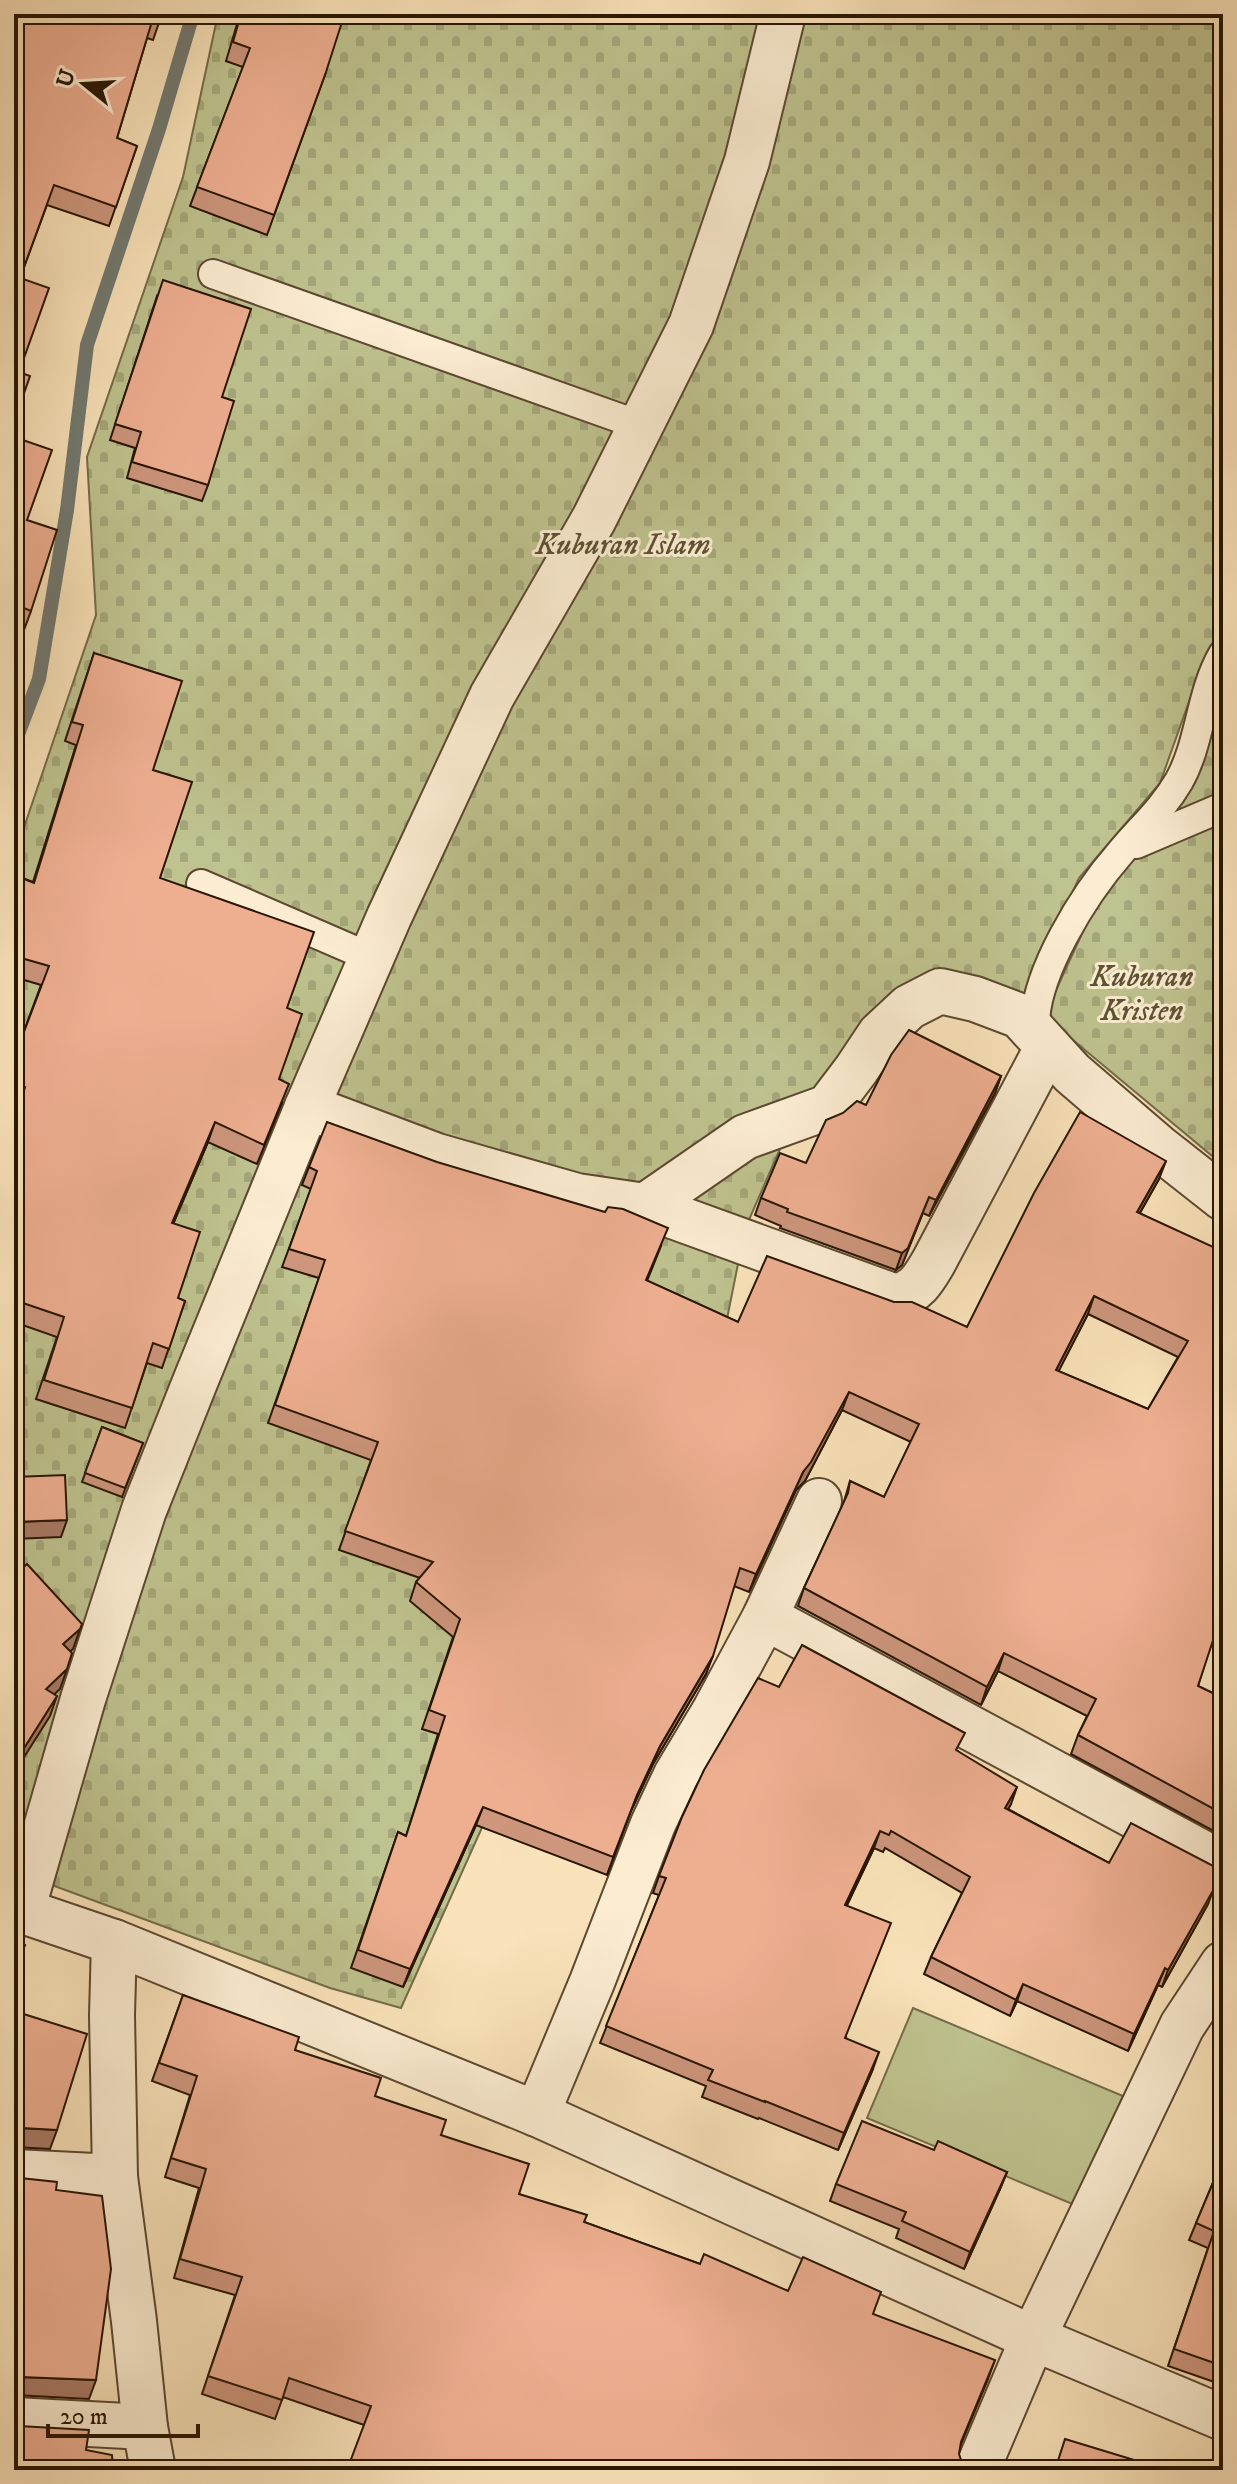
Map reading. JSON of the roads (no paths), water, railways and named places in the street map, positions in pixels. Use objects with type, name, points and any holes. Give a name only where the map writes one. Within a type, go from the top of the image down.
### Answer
[{"type":"street","points":[[783,14],[747,161],[696,310],[594,519],[492,696],[307,1107],[144,1510],[18,1910],[114,1942],[537,2114],[1033,2338],[1223,2418]]},
{"type":"street","points":[[645,1206],[745,1137],[828,1107],[880,1034],[909,1007],[940,991],[975,999],[1020,1016],[1072,1073],[1223,1198]]},
{"type":"street","points":[[307,1107],[437,1156],[577,1196],[645,1206],[896,1297],[909,1294],[919,1286],[933,1263],[1041,1040]]},
{"type":"street","points":[[537,2114],[659,1811],[687,1754],[715,1710],[765,1617],[819,1501]]},
{"type":"street","points":[[765,1617],[1223,1864]]},
{"type":"street","points":[[114,1942],[115,2177],[145,2427],[153,2470]]},
{"type":"street","points":[[977,2470],[1033,2338],[1182,2026],[1223,1964]]},
{"type":"street","points":[[14,2172],[115,2177]]},
{"type":"street","points":[[14,2420],[145,2427]]},
{"type":"lane","points":[[213,274],[642,426]]},
{"type":"lane","points":[[1041,1040],[1034,1017],[1041,987],[1067,931],[1091,888],[1159,812],[1180,778],[1203,703],[1223,654]]},
{"type":"lane","points":[[1121,851],[1223,807]]},
{"type":"lane","points":[[201,884],[372,958]]},
{"type":"waterway","points":[[14,745],[39,679],[67,510],[87,345],[159,129],[193,14]]},
{"type":"park label","name":"Kuburan Islam","points":[[623,545]]},
{"type":"park label","name":"Kuburan Kristen","points":[[1142,994]]}]
